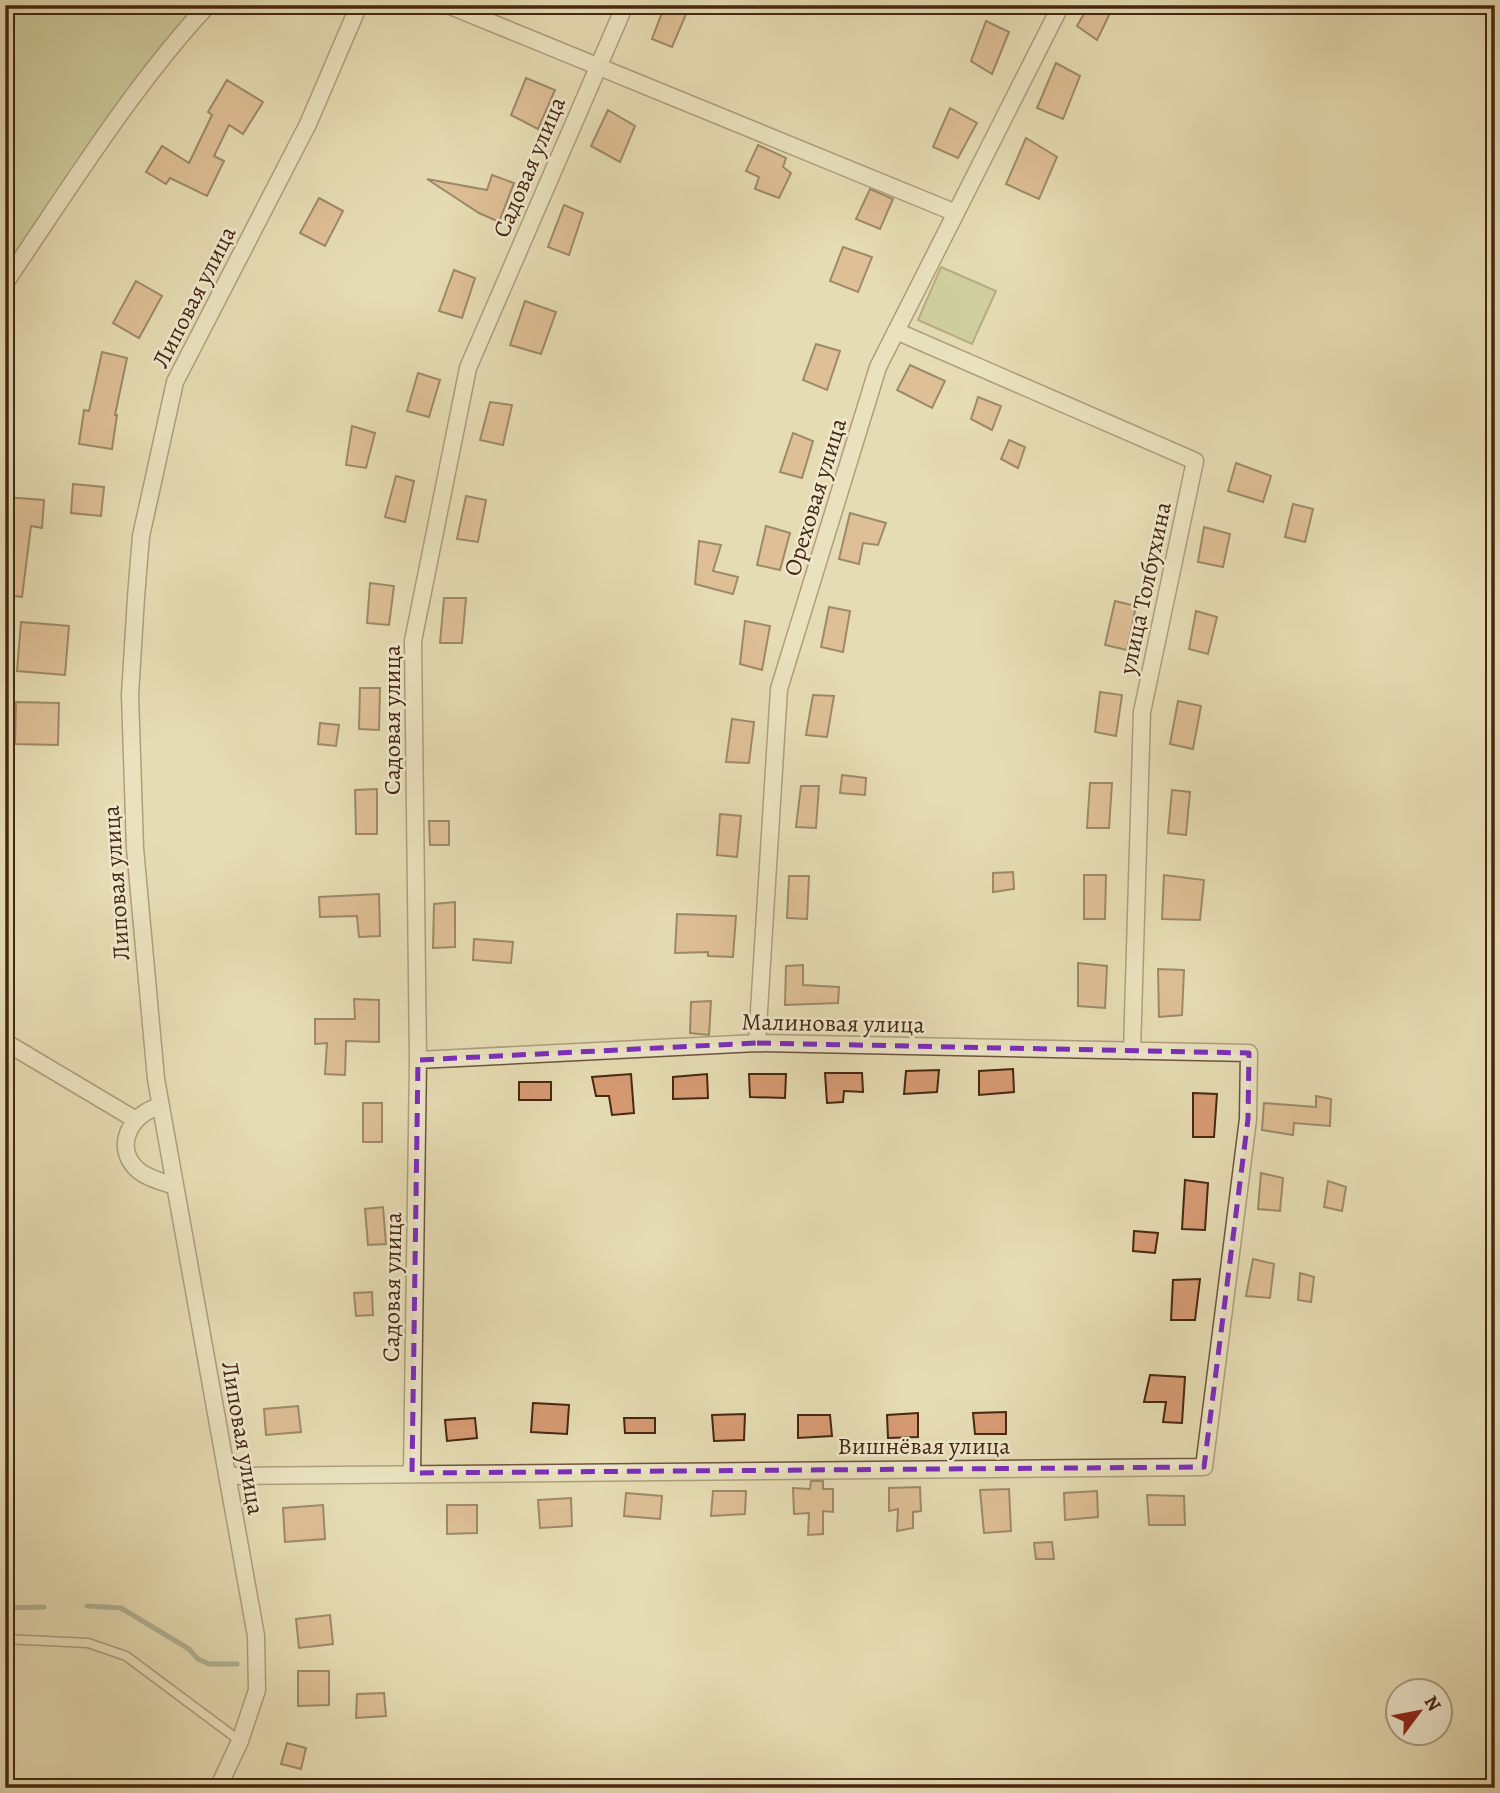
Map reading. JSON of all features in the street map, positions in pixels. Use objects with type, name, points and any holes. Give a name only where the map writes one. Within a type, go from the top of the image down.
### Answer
[{"type":"street","points":[[5,283],[181,33],[208,5]]},
{"type":"street","name":"Липовая улица","points":[[218,1788],[240,1741],[257,1690],[256,1636],[161,1106],[143,954],[134,834],[130,695],[141,536],[175,382],[308,124],[359,5]]},
{"type":"street","points":[[447,5],[956,213]]},
{"type":"street","name":"Садовая улица","points":[[412,1473],[418,1059],[412,640],[468,368],[625,5]]},
{"type":"street","name":"Ореховая улица","points":[[757,1043],[779,690],[878,367],[1062,5]]},
{"type":"street","name":"улица Толбухина","points":[[896,331],[1195,461],[1142,712],[1132,1051]]},
{"type":"street","points":[[5,1042],[136,1119]]},
{"type":"street","name":"Малиновая улица","points":[[418,1059],[757,1043],[1249,1053]]},
{"type":"street","name":"Вишнёвая улица","points":[[227,1476],[1205,1467],[1248,1119],[1249,1053]]},
{"type":"street","points":[[161,1106],[151,1108],[136,1119],[128,1129],[125,1143],[127,1154],[139,1171],[175,1186]]},
{"type":"lane","points":[[5,1639],[88,1643],[126,1656],[240,1741]]},
{"type":"highlighted area","points":[[757,1043],[1249,1053],[1248,1119],[1204,1467],[412,1473],[418,1060]]},
{"type":"green space","points":[[5,5],[208,5],[5,283]]},
{"type":"green space","points":[[941,267],[996,291],[972,344],[918,320]]},
{"type":"building","points":[[665,5],[690,5],[672,47],[652,39]]},
{"type":"building","points":[[1089,5],[1114,5],[1097,40],[1077,26]]},
{"type":"building","points":[[986,21],[1009,32],[992,74],[971,61]]},
{"type":"building","points":[[1056,63],[1080,76],[1063,119],[1037,108]]},
{"type":"building","points":[[526,78],[555,90],[538,129],[511,115]]},
{"type":"building","points":[[227,80],[263,102],[243,134],[229,125],[214,156],[224,161],[207,196],[170,178],[166,184],[146,172],[162,146],[189,163],[212,115],[208,112]]},
{"type":"building","points":[[950,108],[977,123],[958,158],[933,147]]},
{"type":"building","points":[[608,110],[635,126],[620,162],[591,146]]},
{"type":"building","points":[[1026,138],[1057,157],[1039,199],[1006,184]]},
{"type":"building","points":[[758,145],[786,158],[783,167],[791,173],[779,198],[755,189],[759,177],[746,171]]},
{"type":"building","points":[[492,175],[514,183],[499,222],[479,213],[427,179],[487,190]]},
{"type":"building","points":[[870,189],[893,199],[880,229],[856,219]]},
{"type":"building","points":[[319,198],[343,211],[325,246],[300,233]]},
{"type":"building","points":[[564,205],[583,213],[569,255],[548,247]]},
{"type":"building","points":[[843,247],[872,257],[858,292],[830,281]]},
{"type":"building","points":[[454,270],[475,278],[462,318],[439,311]]},
{"type":"building","points":[[136,281],[162,296],[139,338],[113,323]]},
{"type":"building","points":[[525,301],[556,312],[541,354],[510,345]]},
{"type":"building","points":[[816,344],[840,351],[827,390],[803,380]]},
{"type":"building","points":[[102,352],[127,358],[115,415],[112,449],[79,444],[84,410],[89,411]]},
{"type":"building","points":[[910,365],[945,381],[932,408],[897,390]]},
{"type":"building","points":[[418,373],[440,380],[429,417],[407,411]]},
{"type":"building","points":[[978,397],[1001,406],[992,430],[971,419]]},
{"type":"building","points":[[490,402],[512,405],[503,445],[480,440]]},
{"type":"building","points":[[352,426],[375,433],[366,468],[346,465]]},
{"type":"building","points":[[793,433],[813,441],[802,478],[780,472]]},
{"type":"building","points":[[1009,440],[1025,447],[1018,468],[1001,459]]},
{"type":"building","points":[[1236,463],[1271,476],[1263,502],[1228,491]]},
{"type":"building","points":[[396,476],[414,481],[405,522],[385,517]]},
{"type":"building","points":[[73,484],[104,487],[101,516],[71,513]]},
{"type":"building","points":[[466,496],[486,500],[478,542],[457,539]]},
{"type":"building","points":[[5,497],[44,500],[42,528],[31,526],[22,597],[5,595]]},
{"type":"building","points":[[1293,504],[1313,509],[1305,542],[1285,537]]},
{"type":"building","points":[[850,513],[886,523],[878,545],[863,543],[859,564],[839,559]]},
{"type":"building","points":[[766,526],[790,533],[780,570],[757,565]]},
{"type":"building","points":[[1204,527],[1230,534],[1223,567],[1198,562]]},
{"type":"building","points":[[699,541],[721,545],[713,571],[738,577],[733,594],[695,584]]},
{"type":"building","points":[[370,583],[394,586],[389,625],[367,623]]},
{"type":"building","points":[[444,598],[466,598],[462,643],[440,643]]},
{"type":"building","points":[[1115,601],[1136,606],[1127,650],[1105,645]]},
{"type":"building","points":[[829,607],[850,611],[843,652],[821,647]]},
{"type":"building","points":[[1196,611],[1217,617],[1208,654],[1189,649]]},
{"type":"building","points":[[745,621],[770,626],[762,670],[740,664]]},
{"type":"building","points":[[21,622],[69,626],[65,675],[17,671]]},
{"type":"building","points":[[360,688],[380,688],[379,730],[359,729]]},
{"type":"building","points":[[1100,692],[1122,695],[1116,736],[1095,732]]},
{"type":"building","points":[[813,695],[834,696],[827,737],[806,735]]},
{"type":"building","points":[[1178,701],[1201,706],[1193,749],[1170,744]]},
{"type":"building","points":[[16,702],[59,703],[58,745],[15,744]]},
{"type":"building","points":[[732,719],[754,722],[749,763],[726,762]]},
{"type":"building","points":[[320,723],[339,725],[336,746],[318,744]]},
{"type":"building","points":[[842,775],[866,778],[865,795],[840,793]]},
{"type":"building","points":[[1090,783],[1112,783],[1109,828],[1087,828]]},
{"type":"building","points":[[801,786],[819,786],[816,828],[796,827]]},
{"type":"building","points":[[377,789],[377,834],[356,834],[355,790]]},
{"type":"building","points":[[1172,790],[1190,792],[1186,835],[1168,833]]},
{"type":"building","points":[[720,814],[741,816],[737,857],[717,855]]},
{"type":"building","points":[[429,821],[449,821],[449,845],[430,845]]},
{"type":"building","points":[[1013,872],[1014,889],[993,892],[993,873]]},
{"type":"building","points":[[1084,875],[1106,875],[1105,919],[1084,919]]},
{"type":"building","points":[[1164,875],[1204,880],[1200,920],[1162,919]]},
{"type":"building","points":[[789,876],[809,876],[807,919],[787,918]]},
{"type":"building","points":[[379,894],[380,936],[359,937],[357,916],[320,917],[319,897]]},
{"type":"building","points":[[455,902],[455,947],[433,948],[434,904]]},
{"type":"building","points":[[677,914],[736,916],[733,957],[708,956],[708,952],[675,953]]},
{"type":"building","points":[[474,939],[513,942],[511,963],[473,960]]},
{"type":"building","points":[[1078,963],[1107,966],[1105,1008],[1078,1006]]},
{"type":"building","points":[[803,965],[803,985],[839,987],[838,1003],[785,1005],[786,966]]},
{"type":"building","points":[[1158,969],[1184,970],[1182,1015],[1159,1017]]},
{"type":"building","points":[[354,999],[379,1000],[379,1042],[346,1041],[345,1075],[325,1074],[327,1043],[315,1044],[315,1019],[355,1019]]},
{"type":"building","points":[[711,1001],[709,1035],[690,1033],[691,1002]]},
{"type":"building","points":[[1013,1069],[1014,1092],[979,1095],[979,1071]]},
{"type":"building","points":[[939,1070],[937,1092],[904,1094],[906,1071]]},
{"type":"building","points":[[825,1073],[862,1073],[863,1092],[844,1091],[843,1102],[827,1103]]},
{"type":"building","points":[[631,1074],[634,1113],[612,1115],[609,1096],[596,1096],[592,1077]]},
{"type":"building","points":[[707,1074],[708,1098],[673,1099],[673,1077]]},
{"type":"building","points":[[749,1074],[786,1074],[785,1098],[750,1097]]},
{"type":"building","points":[[519,1082],[551,1082],[551,1100],[519,1100]]},
{"type":"building","points":[[1193,1093],[1217,1094],[1214,1137],[1193,1137]]},
{"type":"building","points":[[1316,1096],[1331,1099],[1330,1126],[1294,1123],[1293,1135],[1262,1130],[1264,1103],[1316,1107]]},
{"type":"building","points":[[363,1103],[382,1103],[382,1142],[363,1142]]},
{"type":"building","points":[[1261,1173],[1283,1178],[1280,1211],[1258,1209]]},
{"type":"building","points":[[1185,1180],[1208,1183],[1205,1230],[1182,1229]]},
{"type":"building","points":[[1328,1181],[1346,1187],[1342,1211],[1324,1207]]},
{"type":"building","points":[[383,1207],[386,1244],[368,1245],[365,1209]]},
{"type":"building","points":[[1134,1231],[1158,1233],[1155,1253],[1133,1251]]},
{"type":"building","points":[[1253,1259],[1274,1264],[1270,1298],[1246,1296]]},
{"type":"building","points":[[1300,1273],[1314,1277],[1311,1302],[1298,1300]]},
{"type":"building","points":[[1200,1279],[1195,1320],[1171,1320],[1173,1280]]},
{"type":"building","points":[[372,1292],[373,1315],[356,1316],[354,1293]]},
{"type":"building","points":[[1150,1375],[1185,1377],[1182,1423],[1163,1422],[1166,1402],[1144,1402]]},
{"type":"building","points":[[533,1403],[569,1405],[567,1434],[531,1432]]},
{"type":"building","points":[[298,1406],[301,1432],[266,1435],[264,1409]]},
{"type":"building","points":[[1006,1412],[1006,1434],[975,1434],[973,1413]]},
{"type":"building","points":[[918,1413],[918,1437],[888,1438],[887,1415]]},
{"type":"building","points":[[745,1414],[744,1440],[714,1441],[712,1415]]},
{"type":"building","points":[[798,1415],[830,1415],[832,1436],[798,1438]]},
{"type":"building","points":[[475,1418],[477,1438],[447,1441],[445,1420]]},
{"type":"building","points":[[624,1418],[655,1418],[655,1433],[625,1433]]},
{"type":"building","points":[[811,1481],[823,1481],[823,1489],[833,1489],[833,1512],[823,1511],[823,1534],[808,1535],[809,1513],[794,1514],[793,1488],[810,1489]]},
{"type":"building","points":[[920,1487],[921,1511],[913,1512],[913,1528],[897,1531],[898,1509],[889,1511],[889,1488]]},
{"type":"building","points":[[1009,1489],[1011,1531],[984,1533],[980,1490]]},
{"type":"building","points":[[713,1491],[746,1491],[745,1514],[711,1516]]},
{"type":"building","points":[[1097,1491],[1098,1517],[1065,1520],[1064,1493]]},
{"type":"building","points":[[626,1493],[662,1496],[660,1519],[624,1516]]},
{"type":"building","points":[[1147,1495],[1184,1496],[1185,1525],[1149,1525]]},
{"type":"building","points":[[571,1498],[572,1526],[540,1528],[538,1500]]},
{"type":"building","points":[[323,1505],[325,1539],[285,1542],[283,1508]]},
{"type":"building","points":[[447,1505],[477,1505],[477,1533],[447,1534]]},
{"type":"building","points":[[1052,1542],[1054,1559],[1036,1559],[1034,1543]]},
{"type":"building","points":[[330,1615],[333,1644],[299,1648],[296,1619]]},
{"type":"building","points":[[298,1671],[329,1671],[329,1705],[298,1706]]},
{"type":"building","points":[[384,1693],[386,1716],[356,1718],[357,1694]]},
{"type":"building","points":[[287,1743],[306,1748],[301,1769],[281,1764]]},
{"type":"waterway","points":[[87,1606],[121,1608],[189,1649],[198,1659],[209,1664],[237,1664]]},
{"type":"waterway","points":[[5,1608],[44,1607]]}]
